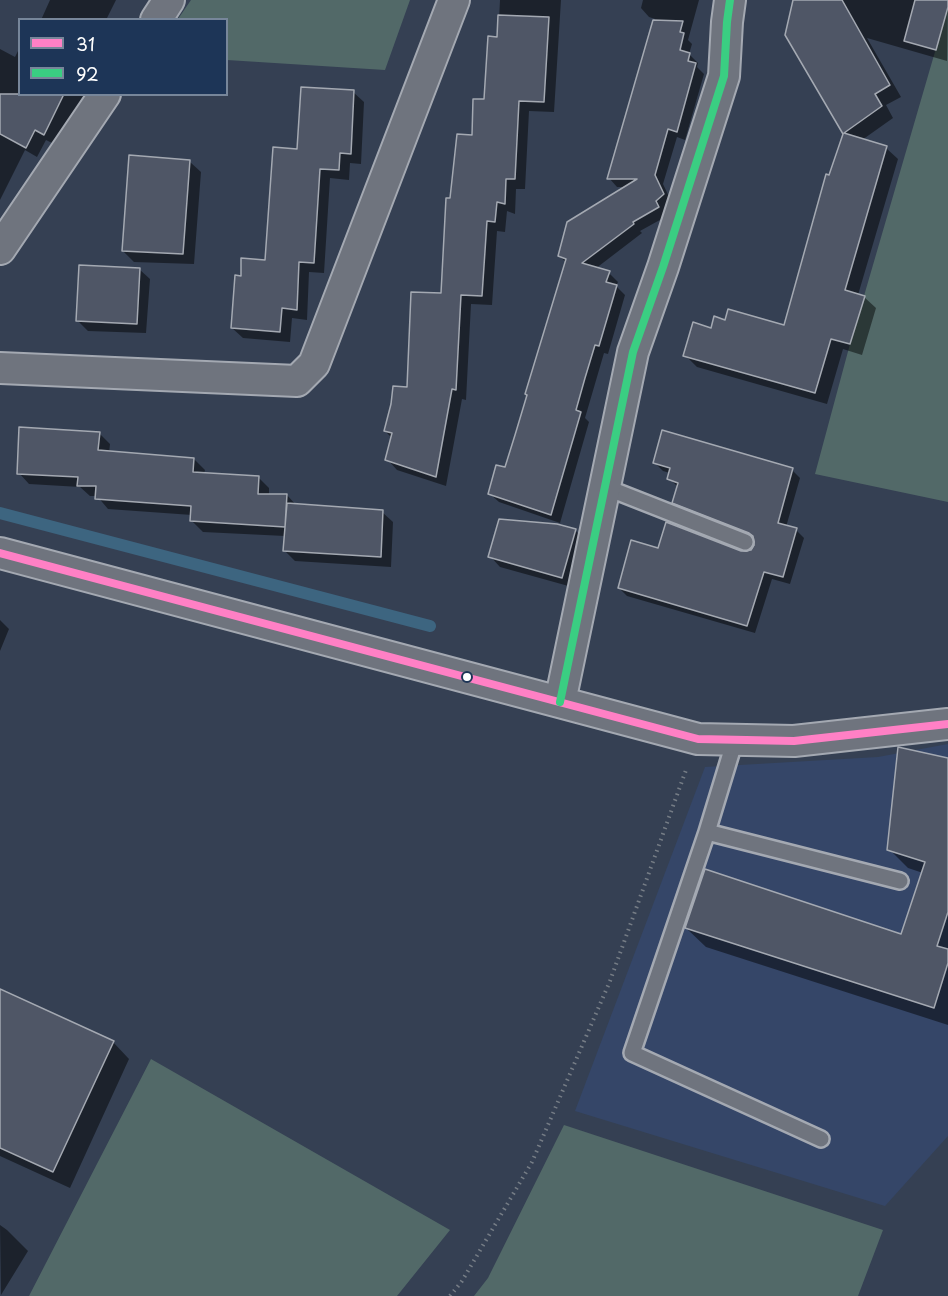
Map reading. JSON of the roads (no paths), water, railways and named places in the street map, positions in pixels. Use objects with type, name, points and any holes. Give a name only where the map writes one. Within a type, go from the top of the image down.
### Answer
[{"type":"street","points":[[157,18],[169,0]]},
{"type":"street","points":[[0,368],[297,381],[314,364],[454,0]]},
{"type":"street","points":[[560,702],[633,352],[663,267],[724,76],[730,0]]},
{"type":"street","points":[[0,249],[104,96]]},
{"type":"street","points":[[0,553],[698,739],[794,741],[948,724]]},
{"type":"lane","points":[[605,487],[745,542]]},
{"type":"lane","points":[[735,740],[707,831],[632,1053],[821,1139]]},
{"type":"lane","points":[[707,831],[900,881]]},
{"type":"waterway","points":[[0,513],[430,626]]}]
